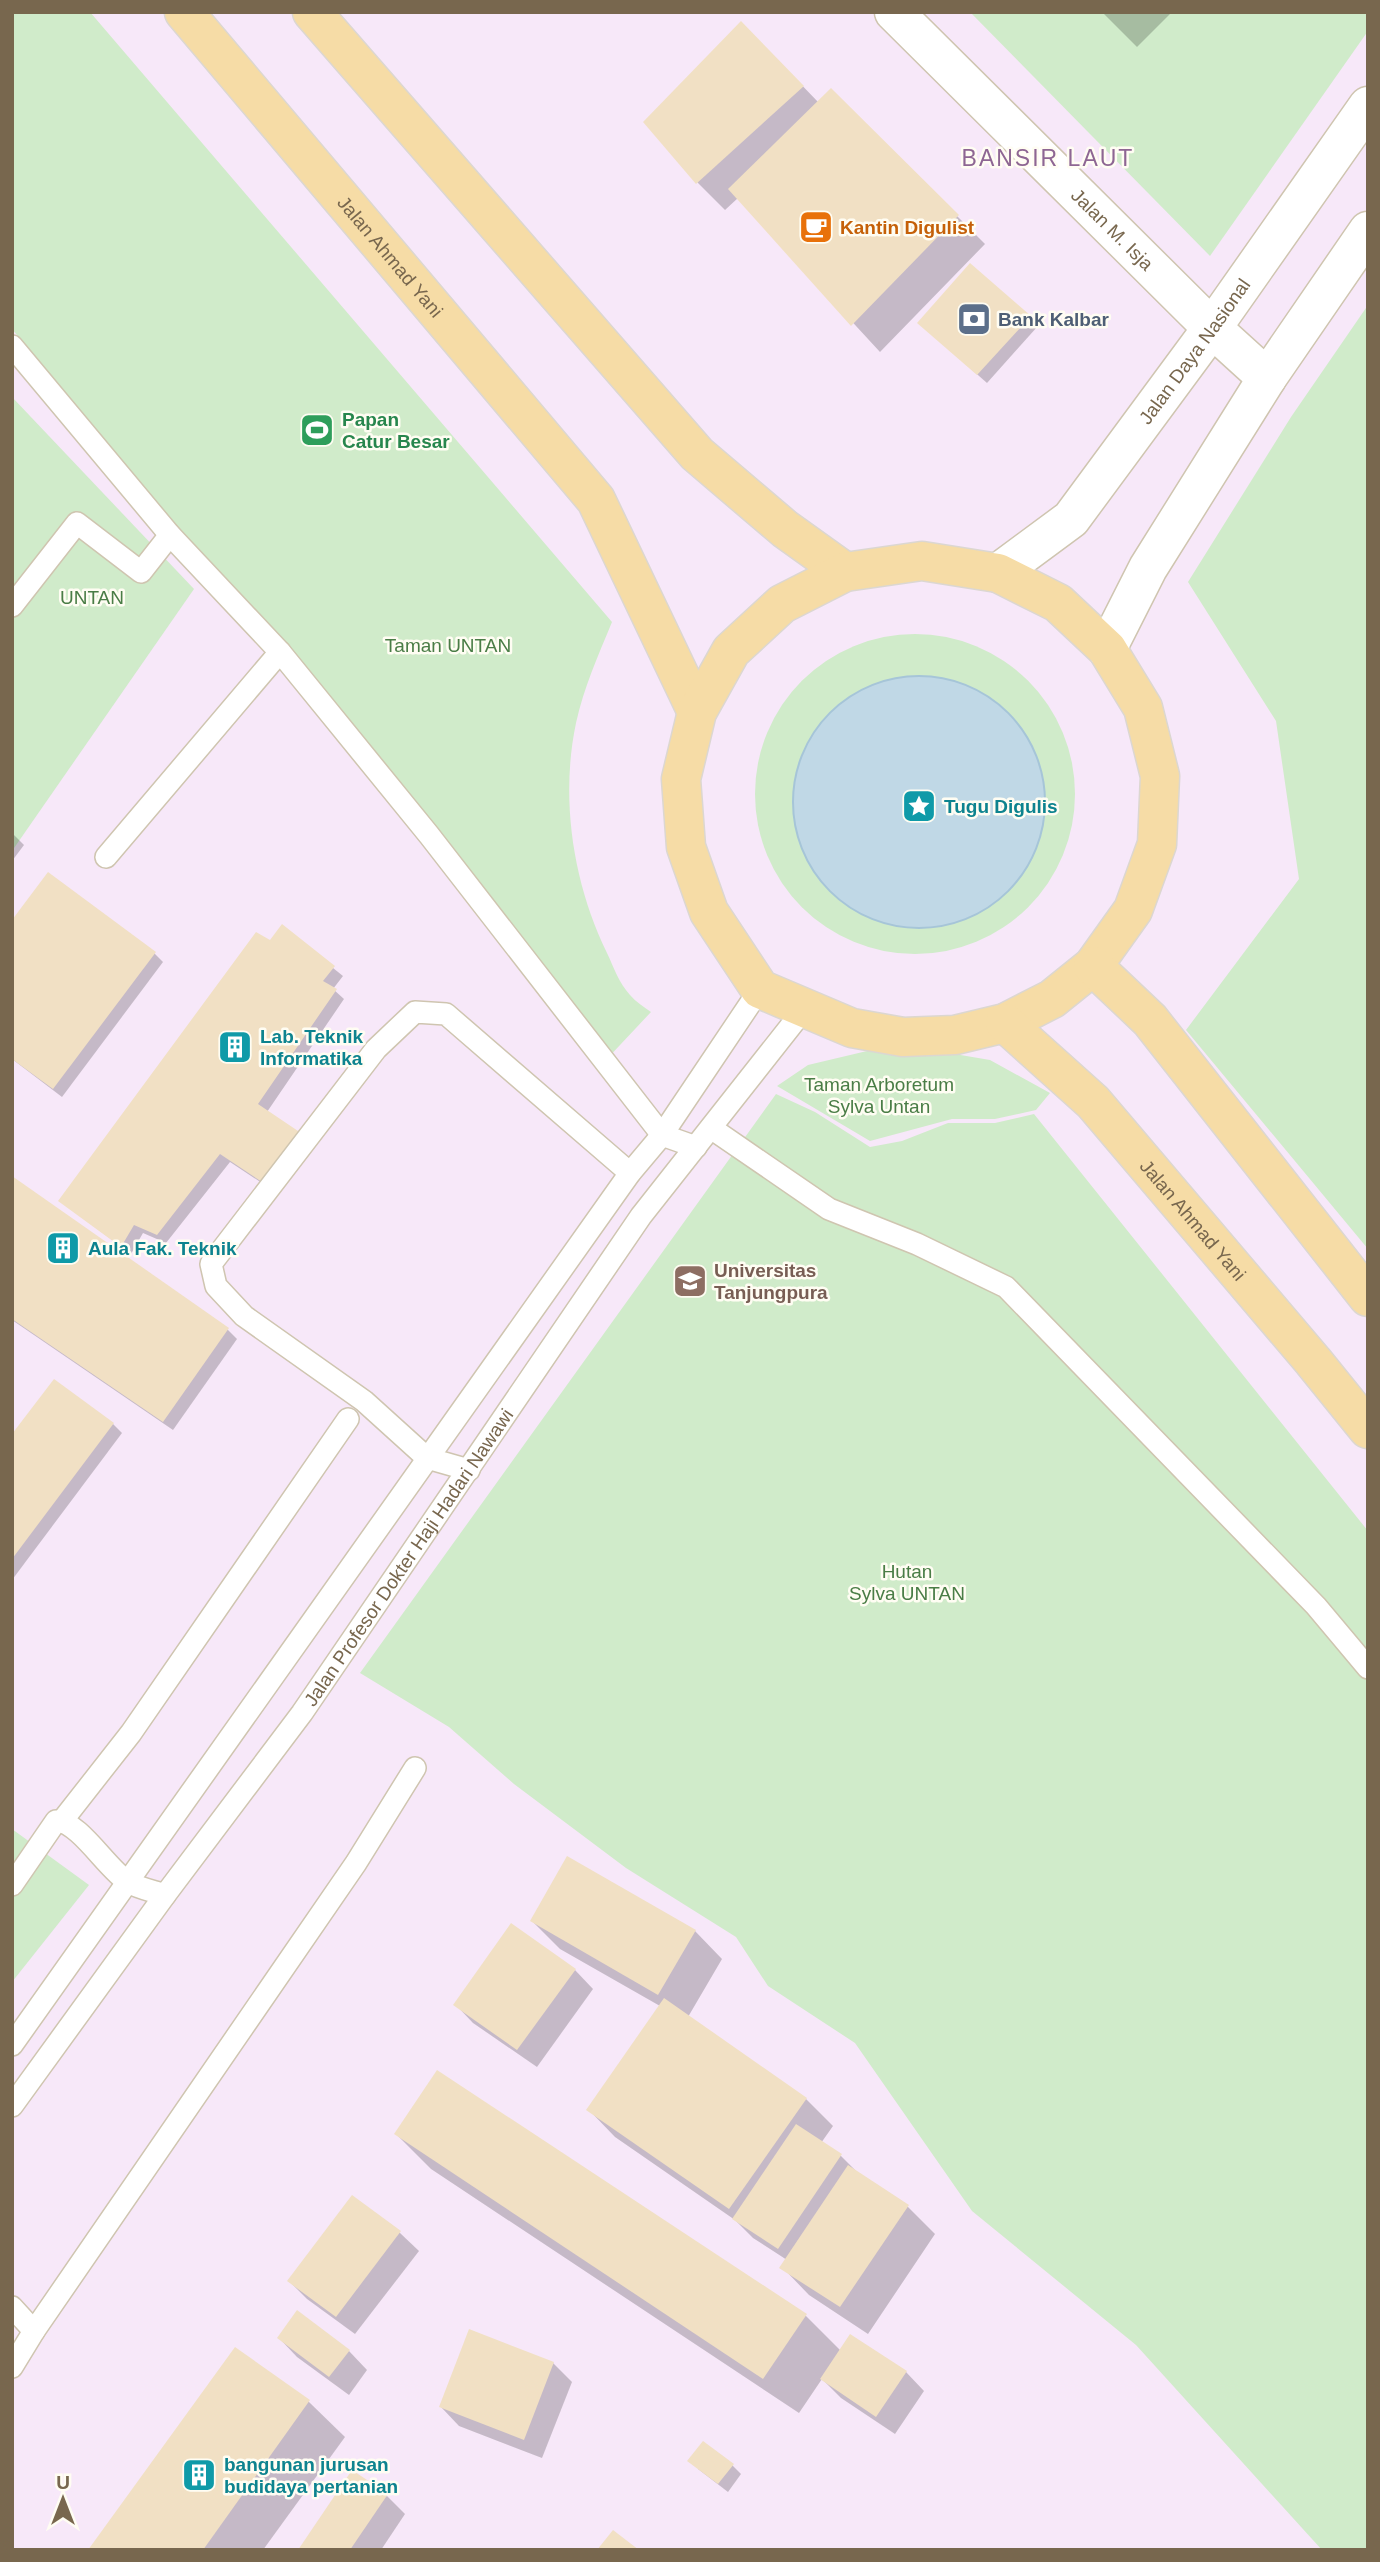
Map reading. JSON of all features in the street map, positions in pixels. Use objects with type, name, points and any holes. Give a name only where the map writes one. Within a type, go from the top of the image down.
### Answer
[{"type":"highway","name":"Jalan Ahmad Yani","points":[[184,12],[596,500],[697,712]]},
{"type":"highway","points":[[312,12],[697,454],[785,529],[845,572]]},
{"type":"highway","points":[[922,561],[998,573],[1058,603],[1107,649],[1143,708],[1160,776],[1157,845],[1133,910],[1093,966],[1052,999],[1005,1023],[955,1035],[903,1037],[852,1028],[760,989],[709,912],[686,847],[681,779],[697,712],[732,652],[782,604],[845,572],[922,561]]},
{"type":"highway","points":[[1093,966],[1150,1020],[1368,1297]]},
{"type":"highway","name":"Jalan Ahmad Yani","points":[[1005,1023],[1093,1102],[1368,1429]]},
{"type":"street","name":"Jalan M. Isja","points":[[894,12],[1212,328],[1267,378]]},
{"type":"street","name":"Jalan Daya Nasional","points":[[998,573],[1071,519],[1212,328],[1368,106]]},
{"type":"street","points":[[1107,649],[1148,568],[1267,378],[1368,231]]},
{"type":"lane","points":[[12,346],[170,535],[280,652],[429,835],[662,1135],[696,1147]]},
{"type":"lane","points":[[12,606],[78,523],[141,572],[170,535]]},
{"type":"lane","points":[[106,857],[280,652]]},
{"type":"lane","name":"Jalan Profesor Dokter Haji Hadari Nawawi","points":[[12,2045],[630,1173],[662,1135],[760,989]]},
{"type":"lane","name":"Jalan Profesor Dokter Haji Hadari Nawawi","points":[[12,2106],[165,1895],[302,1713],[641,1216],[805,1008]]},
{"type":"lane","points":[[469,1470],[427,1458],[364,1401],[244,1316],[216,1286],[211,1264],[376,1049],[415,1012],[446,1014],[630,1173]]},
{"type":"lane","points":[[711,1128],[829,1209],[917,1244],[1006,1287],[1316,1606],[1368,1668]]},
{"type":"lane","points":[[62,1821],[131,1733],[348,1419]]},
{"type":"lane","points":[[12,2367],[34,2331],[356,1863],[415,1768]]},
{"type":"lane","points":[[12,1885],[56,1821],[62,1821],[127,1882],[165,1895]]},
{"type":"lane","points":[[12,2307],[34,2331]]},
{"type":"shaded area","name":"Universitas Tanjungpura","points":[[12,12],[1368,12],[1368,2550],[12,2550]]},
{"type":"green space","name":"Taman UNTAN","points":[[12,12],[90,12],[612,622],[587,684],[576,723],[569,781],[570,811],[578,870],[595,926],[623,985],[637,1002],[651,1012],[605,1061],[12,329]]},
{"type":"green space","points":[[970,12],[1368,12],[1368,31],[1210,256]]},
{"type":"green space","points":[[1368,305],[1368,1249],[1186,1030],[1299,879],[1276,721],[1188,582],[1291,417]]},
{"type":"green space","name":"UNTAN","points":[[12,397],[194,589],[12,851]]},
{"type":"green space","points":[[915,634],[946,637],[976,646],[1017,670],[1039,692],[1063,733],[1072,763],[1075,794],[1072,825],[1063,855],[1039,896],[1017,918],[976,942],[946,951],[915,954],[884,951],[854,942],[813,918],[791,896],[767,855],[758,825],[755,794],[758,763],[767,733],[791,692],[813,670],[854,646],[884,637]]},
{"type":"green space","name":"Taman Arboretum Sylva Untan","points":[[931,1050],[990,1060],[1050,1093],[1036,1110],[995,1119],[952,1119],[870,1141],[777,1086],[808,1065],[867,1051]]},
{"type":"green space","name":"Hutan Sylva UNTAN","points":[[776,1094],[815,1112],[870,1147],[902,1141],[948,1123],[995,1123],[1034,1114],[1368,1531],[1368,2550],[1322,2550],[1136,2345],[972,2211],[855,2043],[768,1986],[736,1937],[626,1868],[514,1784],[449,1727],[360,1673]]},
{"type":"green space","points":[[12,1829],[89,1885],[12,1982]]},
{"type":"water","points":[[907,676],[931,676],[967,685],[999,704],[1017,722],[1040,765],[1045,802],[1043,827],[1036,850],[1017,882],[999,900],[956,923],[931,928],[907,928],[871,919],[839,900],[821,882],[798,839],[793,814],[793,790],[802,754],[821,722],[839,704],[882,681]]},
{"type":"building","points":[[741,21],[804,86],[696,184],[643,122]]},
{"type":"building","points":[[831,88],[959,215],[851,326],[728,189]]},
{"type":"building","name":"Bank Kalbar","points":[[970,263],[1031,316],[977,375],[917,323]]},
{"type":"building","points":[[48,872],[156,952],[53,1089],[12,1059],[12,920]]},
{"type":"building","name":"Lab. Teknik Informatika","points":[[282,924],[335,966],[323,981],[337,989],[258,1104],[301,1133],[265,1184],[220,1154],[157,1235],[134,1225],[121,1247],[58,1201],[256,932],[270,940]]},
{"type":"building","name":"Aula Fak. Teknik","points":[[12,1176],[229,1328],[163,1422],[12,1319]]},
{"type":"building","points":[[54,1379],[114,1423],[12,1559],[12,1434]]},
{"type":"building","points":[[567,1856],[696,1930],[658,1995],[530,1921]]},
{"type":"building","points":[[511,1923],[576,1969],[517,2050],[453,2005]]},
{"type":"building","points":[[664,1998],[807,2098],[729,2209],[586,2110]]},
{"type":"building","points":[[437,2070],[807,2314],[763,2379],[394,2134]]},
{"type":"building","points":[[796,2124],[842,2154],[778,2249],[732,2219]]},
{"type":"building","points":[[848,2165],[909,2205],[840,2307],[779,2268]]},
{"type":"building","points":[[352,2195],[401,2231],[336,2317],[287,2281]]},
{"type":"building","points":[[297,2310],[350,2350],[329,2377],[277,2338]]},
{"type":"building","points":[[469,2329],[554,2362],[524,2440],[439,2407]]},
{"type":"building","points":[[850,2334],[907,2371],[876,2417],[820,2379]]},
{"type":"building","name":"bangunan jurusan budidaya pertanian","points":[[235,2347],[310,2400],[203,2550],[88,2550]]},
{"type":"building","points":[[703,2441],[734,2464],[718,2484],[687,2461]]},
{"type":"building","points":[[352,2470],[388,2494],[350,2550],[298,2550]]},
{"type":"building","points":[[613,2530],[639,2550],[597,2550]]},
{"type":"place","name":"Kantin Digulist","points":[[816,227]]},
{"type":"place","name":"Bank Kalbar","points":[[974,319]]},
{"type":"place","name":"Papan Catur Besar","points":[[317,430]]},
{"type":"place","name":"Tugu Digulis","points":[[919,806]]},
{"type":"place","name":"Lab. Teknik Informatika","points":[[235,1047]]},
{"type":"place","name":"Aula Fak. Teknik","points":[[63,1248]]},
{"type":"place","name":"Universitas Tanjungpura","points":[[690,1281]]},
{"type":"place","name":"bangunan jurusan budidaya pertanian","points":[[199,2475]]},
{"type":"district","name":"BANSIR LAUT","points":[[1048,158]]}]
